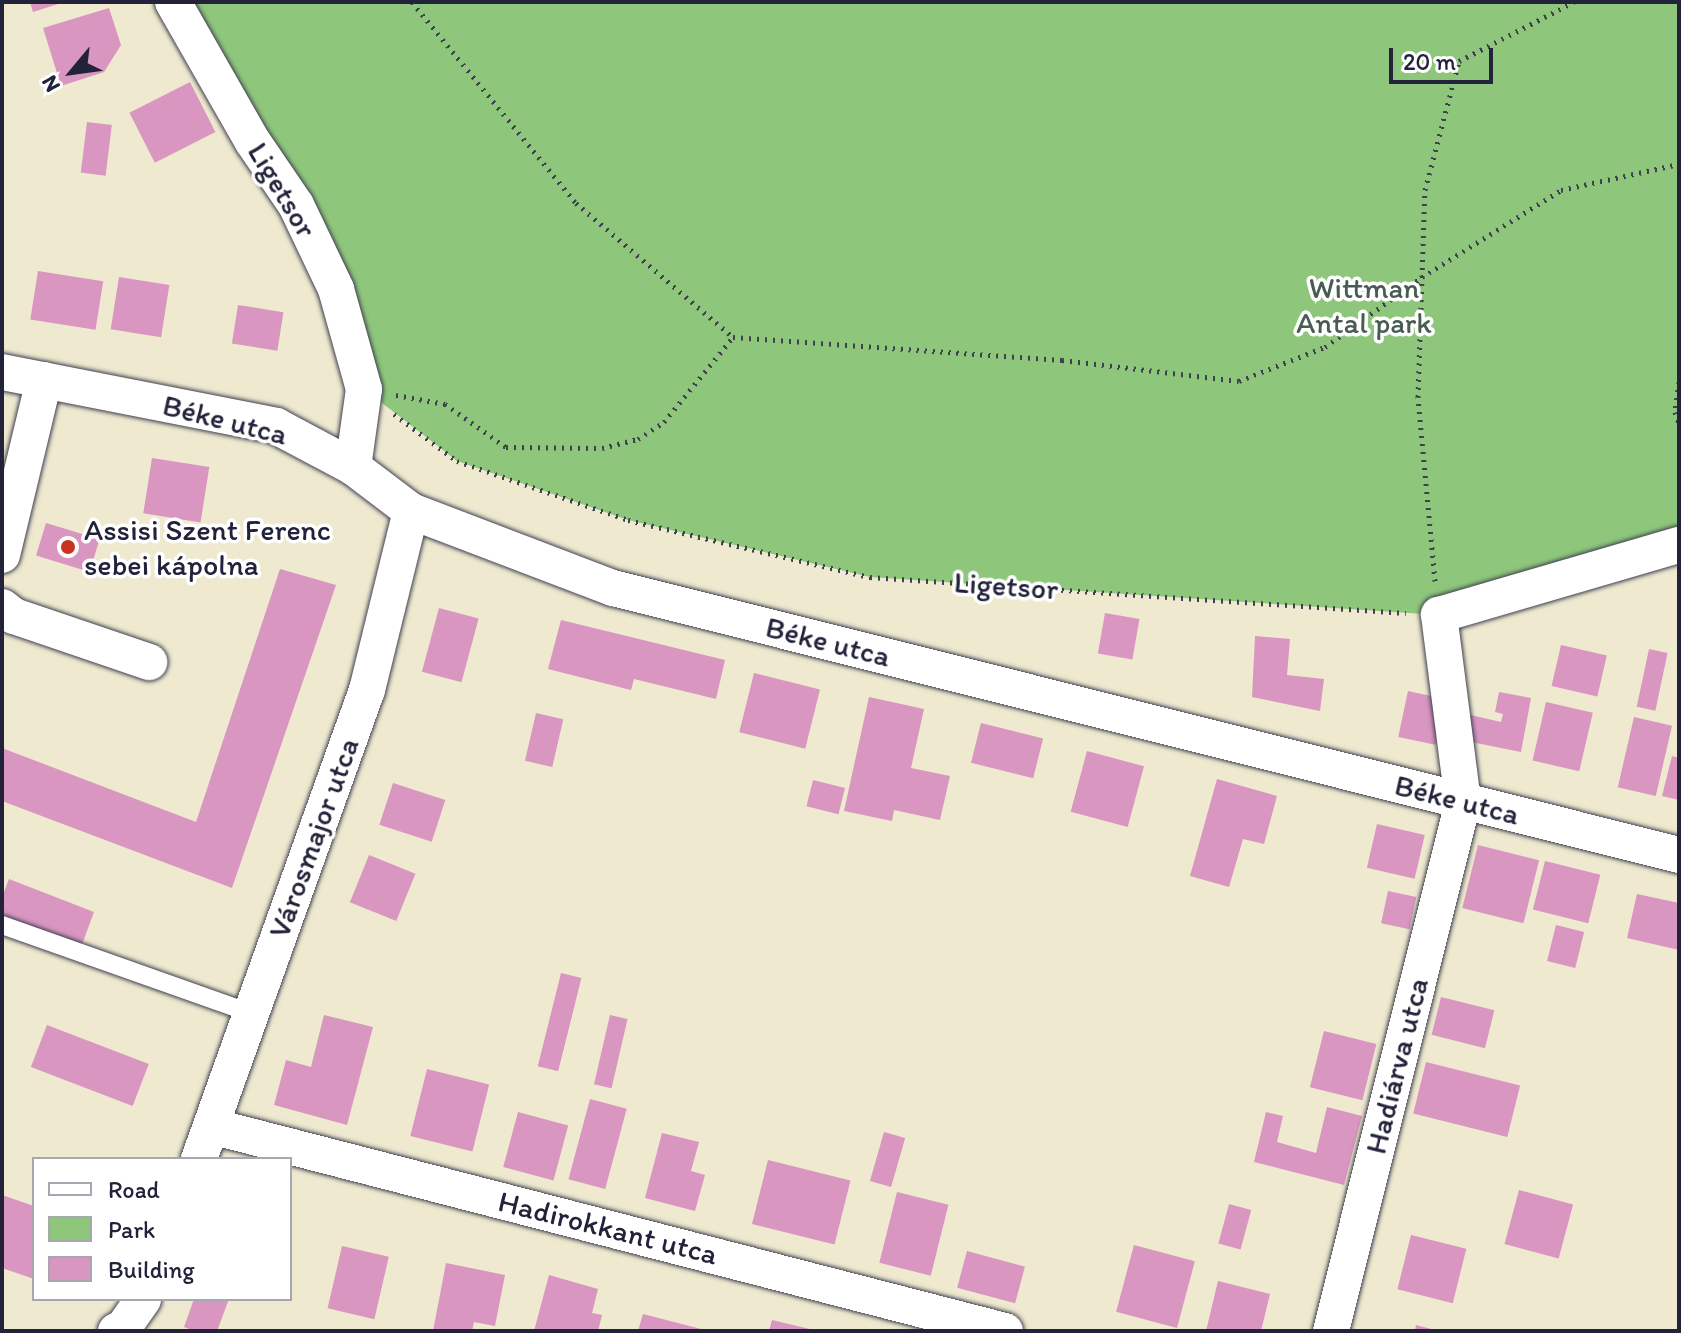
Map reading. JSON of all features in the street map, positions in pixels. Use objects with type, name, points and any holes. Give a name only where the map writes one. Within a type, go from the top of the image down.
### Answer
[{"type":"street","name":"Ligetsor","points":[[173,2],[253,142],[296,205],[336,289],[364,389],[353,467]]},
{"type":"street","name":"Béke utca","points":[[2,372],[276,426],[353,467],[411,511],[613,588],[1679,855]]},
{"type":"street","points":[[2,555],[44,380]]},
{"type":"street","name":"Városmajor utca","points":[[205,1142],[367,690],[411,511]]},
{"type":"street","points":[[1463,802],[1439,615],[1679,545]]},
{"type":"street","points":[[2,607],[14,616],[149,662]]},
{"type":"street","name":"Hadiárva utca","points":[[1331,1331],[1463,802]]},
{"type":"street","name":"Hadirokkant utca","points":[[205,1142],[268,1157]]},
{"type":"street","name":"Hadirokkant utca","points":[[292,1163],[1005,1331]]},
{"type":"street","points":[[116,1331],[123,1328],[142,1301]]},
{"type":"lane","points":[[2,925],[251,1013]]},
{"type":"path","points":[[412,2],[576,203],[733,337],[1062,360],[1239,381],[1325,347],[1422,277],[1561,190],[1679,164]]},
{"type":"path","points":[[1439,615],[1418,397],[1425,190],[1459,61],[1574,2]]},
{"type":"path","points":[[364,389],[445,404],[506,447],[602,448],[638,439],[664,422],[733,337]]},
{"type":"path","points":[[1679,382],[1675,412],[1679,423]]},
{"type":"path","name":"Ligetsor","points":[[364,389],[457,461],[628,520],[870,577],[1439,615]]},
{"type":"green space","name":"Wittman Antal park","points":[[173,2],[1679,2],[1679,546],[1439,615],[870,577],[628,520],[457,461],[364,389],[336,289]]},
{"type":"building","points":[[30,2],[61,2],[61,3],[33,12]]},
{"type":"building","points":[[109,8],[121,45],[104,72],[61,86],[43,28]]},
{"type":"building","points":[[190,82],[215,132],[155,163],[129,113]]},
{"type":"building","points":[[87,122],[112,125],[106,176],[81,173]]},
{"type":"building","points":[[38,271],[103,281],[96,330],[30,319]]},
{"type":"building","points":[[119,277],[169,285],[161,337],[111,329]]},
{"type":"building","points":[[238,305],[283,312],[277,351],[232,344]]},
{"type":"building","points":[[152,458],[209,467],[201,522],[143,513]]},
{"type":"building","name":"Assisi Szent Ferenc sebei kápolna","points":[[46,523],[100,539],[90,572],[36,556]]},
{"type":"building","points":[[280,569],[336,585],[232,888],[2,801],[2,748],[196,822]]},
{"type":"building","points":[[439,608],[479,619],[462,682],[422,672]]},
{"type":"building","points":[[1105,613],[1139,619],[1132,659],[1098,653]]},
{"type":"building","points":[[561,620],[725,660],[716,699],[634,679],[631,690],[548,669]]},
{"type":"building","points":[[1255,636],[1290,639],[1287,675],[1324,679],[1320,711],[1252,697]]},
{"type":"building","points":[[1561,645],[1607,656],[1597,696],[1552,686]]},
{"type":"building","points":[[1649,649],[1668,653],[1655,711],[1637,707]]},
{"type":"building","points":[[754,673],[820,689],[805,749],[739,732]]},
{"type":"building","points":[[1408,691],[1445,699],[1435,745],[1398,737]]},
{"type":"building","points":[[1499,692],[1531,698],[1521,752],[1461,740],[1466,714],[1501,722],[1503,714],[1495,712]]},
{"type":"building","points":[[869,697],[924,709],[911,768],[950,776],[940,820],[894,810],[892,821],[844,811]]},
{"type":"building","points":[[1546,702],[1593,713],[1579,771],[1533,760]]},
{"type":"building","points":[[536,713],[563,719],[552,767],[525,761]]},
{"type":"building","points":[[1634,717],[1672,726],[1656,796],[1618,787]]},
{"type":"building","points":[[981,723],[1043,738],[1033,778],[971,763]]},
{"type":"building","points":[[1087,751],[1144,766],[1128,827],[1071,812]]},
{"type":"building","points":[[1672,756],[1679,758],[1679,800],[1662,796]]},
{"type":"building","points":[[1217,779],[1277,796],[1264,844],[1243,839],[1229,887],[1190,876]]},
{"type":"building","points":[[813,780],[845,788],[838,814],[806,806]]},
{"type":"building","points":[[393,783],[445,800],[432,842],[379,825]]},
{"type":"building","points":[[1377,824],[1425,835],[1415,879],[1367,868]]},
{"type":"building","points":[[1478,845],[1539,860],[1523,923],[1462,908]]},
{"type":"building","points":[[369,855],[415,874],[396,921],[350,902]]},
{"type":"building","points":[[1545,861],[1600,875],[1588,923],[1533,910]]},
{"type":"building","points":[[9,879],[94,912],[81,947],[2,917],[2,897]]},
{"type":"building","points":[[1388,891],[1416,897],[1410,929],[1381,923]]},
{"type":"building","points":[[1637,894],[1679,903],[1679,950],[1627,938]]},
{"type":"building","points":[[1556,925],[1584,932],[1575,968],[1547,961]]},
{"type":"building","points":[[561,973],[581,978],[558,1071],[538,1066]]},
{"type":"building","points":[[1441,997],[1494,1010],[1485,1048],[1432,1035]]},
{"type":"building","points":[[324,1015],[373,1027],[347,1125],[274,1105],[286,1060],[311,1067]]},
{"type":"building","points":[[610,1015],[628,1019],[612,1088],[594,1084]]},
{"type":"building","points":[[47,1025],[149,1064],[133,1106],[31,1067]]},
{"type":"building","points":[[1324,1031],[1376,1044],[1362,1100],[1310,1087]]},
{"type":"building","points":[[1426,1062],[1520,1085],[1507,1137],[1413,1113]]},
{"type":"building","points":[[427,1069],[489,1084],[472,1151],[410,1136]]},
{"type":"building","points":[[590,1099],[627,1109],[605,1189],[569,1179]]},
{"type":"building","points":[[1327,1107],[1362,1116],[1344,1185],[1254,1162],[1266,1112],[1283,1116],[1277,1142],[1316,1153]]},
{"type":"building","points":[[518,1112],[568,1125],[553,1181],[503,1167]]},
{"type":"building","points":[[884,1132],[905,1138],[891,1187],[870,1181]]},
{"type":"building","points":[[662,1133],[699,1142],[691,1171],[705,1175],[695,1211],[645,1198]]},
{"type":"building","points":[[768,1160],[850,1181],[835,1245],[752,1224]]},
{"type":"building","points":[[1519,1190],[1573,1204],[1559,1259],[1505,1244]]},
{"type":"building","points":[[897,1192],[948,1205],[931,1276],[879,1263]]},
{"type":"building","points":[[2,1195],[32,1205],[32,1278],[2,1268]]},
{"type":"building","points":[[1229,1204],[1251,1210],[1241,1250],[1218,1244]]},
{"type":"building","points":[[1411,1235],[1466,1249],[1453,1303],[1397,1289]]},
{"type":"building","points":[[1134,1245],[1195,1261],[1177,1328],[1116,1312]]},
{"type":"building","points":[[342,1246],[389,1257],[374,1319],[328,1308]]},
{"type":"building","points":[[967,1251],[1025,1267],[1015,1303],[957,1288]]},
{"type":"building","points":[[446,1263],[505,1275],[495,1326],[474,1322],[472,1331],[433,1331]]},
{"type":"building","points":[[549,1275],[598,1289],[592,1313],[602,1315],[598,1331],[534,1331]]},
{"type":"building","points":[[1218,1281],[1270,1294],[1261,1331],[1206,1331]]},
{"type":"building","points":[[193,1301],[228,1301],[217,1331],[194,1331],[184,1327]]},
{"type":"building","points":[[643,1314],[705,1330],[705,1331],[638,1331]]},
{"type":"building","points":[[772,1320],[814,1330],[814,1331],[769,1331]]},
{"type":"building","points":[[1416,1325],[1435,1330],[1435,1331],[1415,1331]]},
{"type":"place","name":"Assisi Szent Ferenc sebei kápolna","points":[[68,547]]}]
